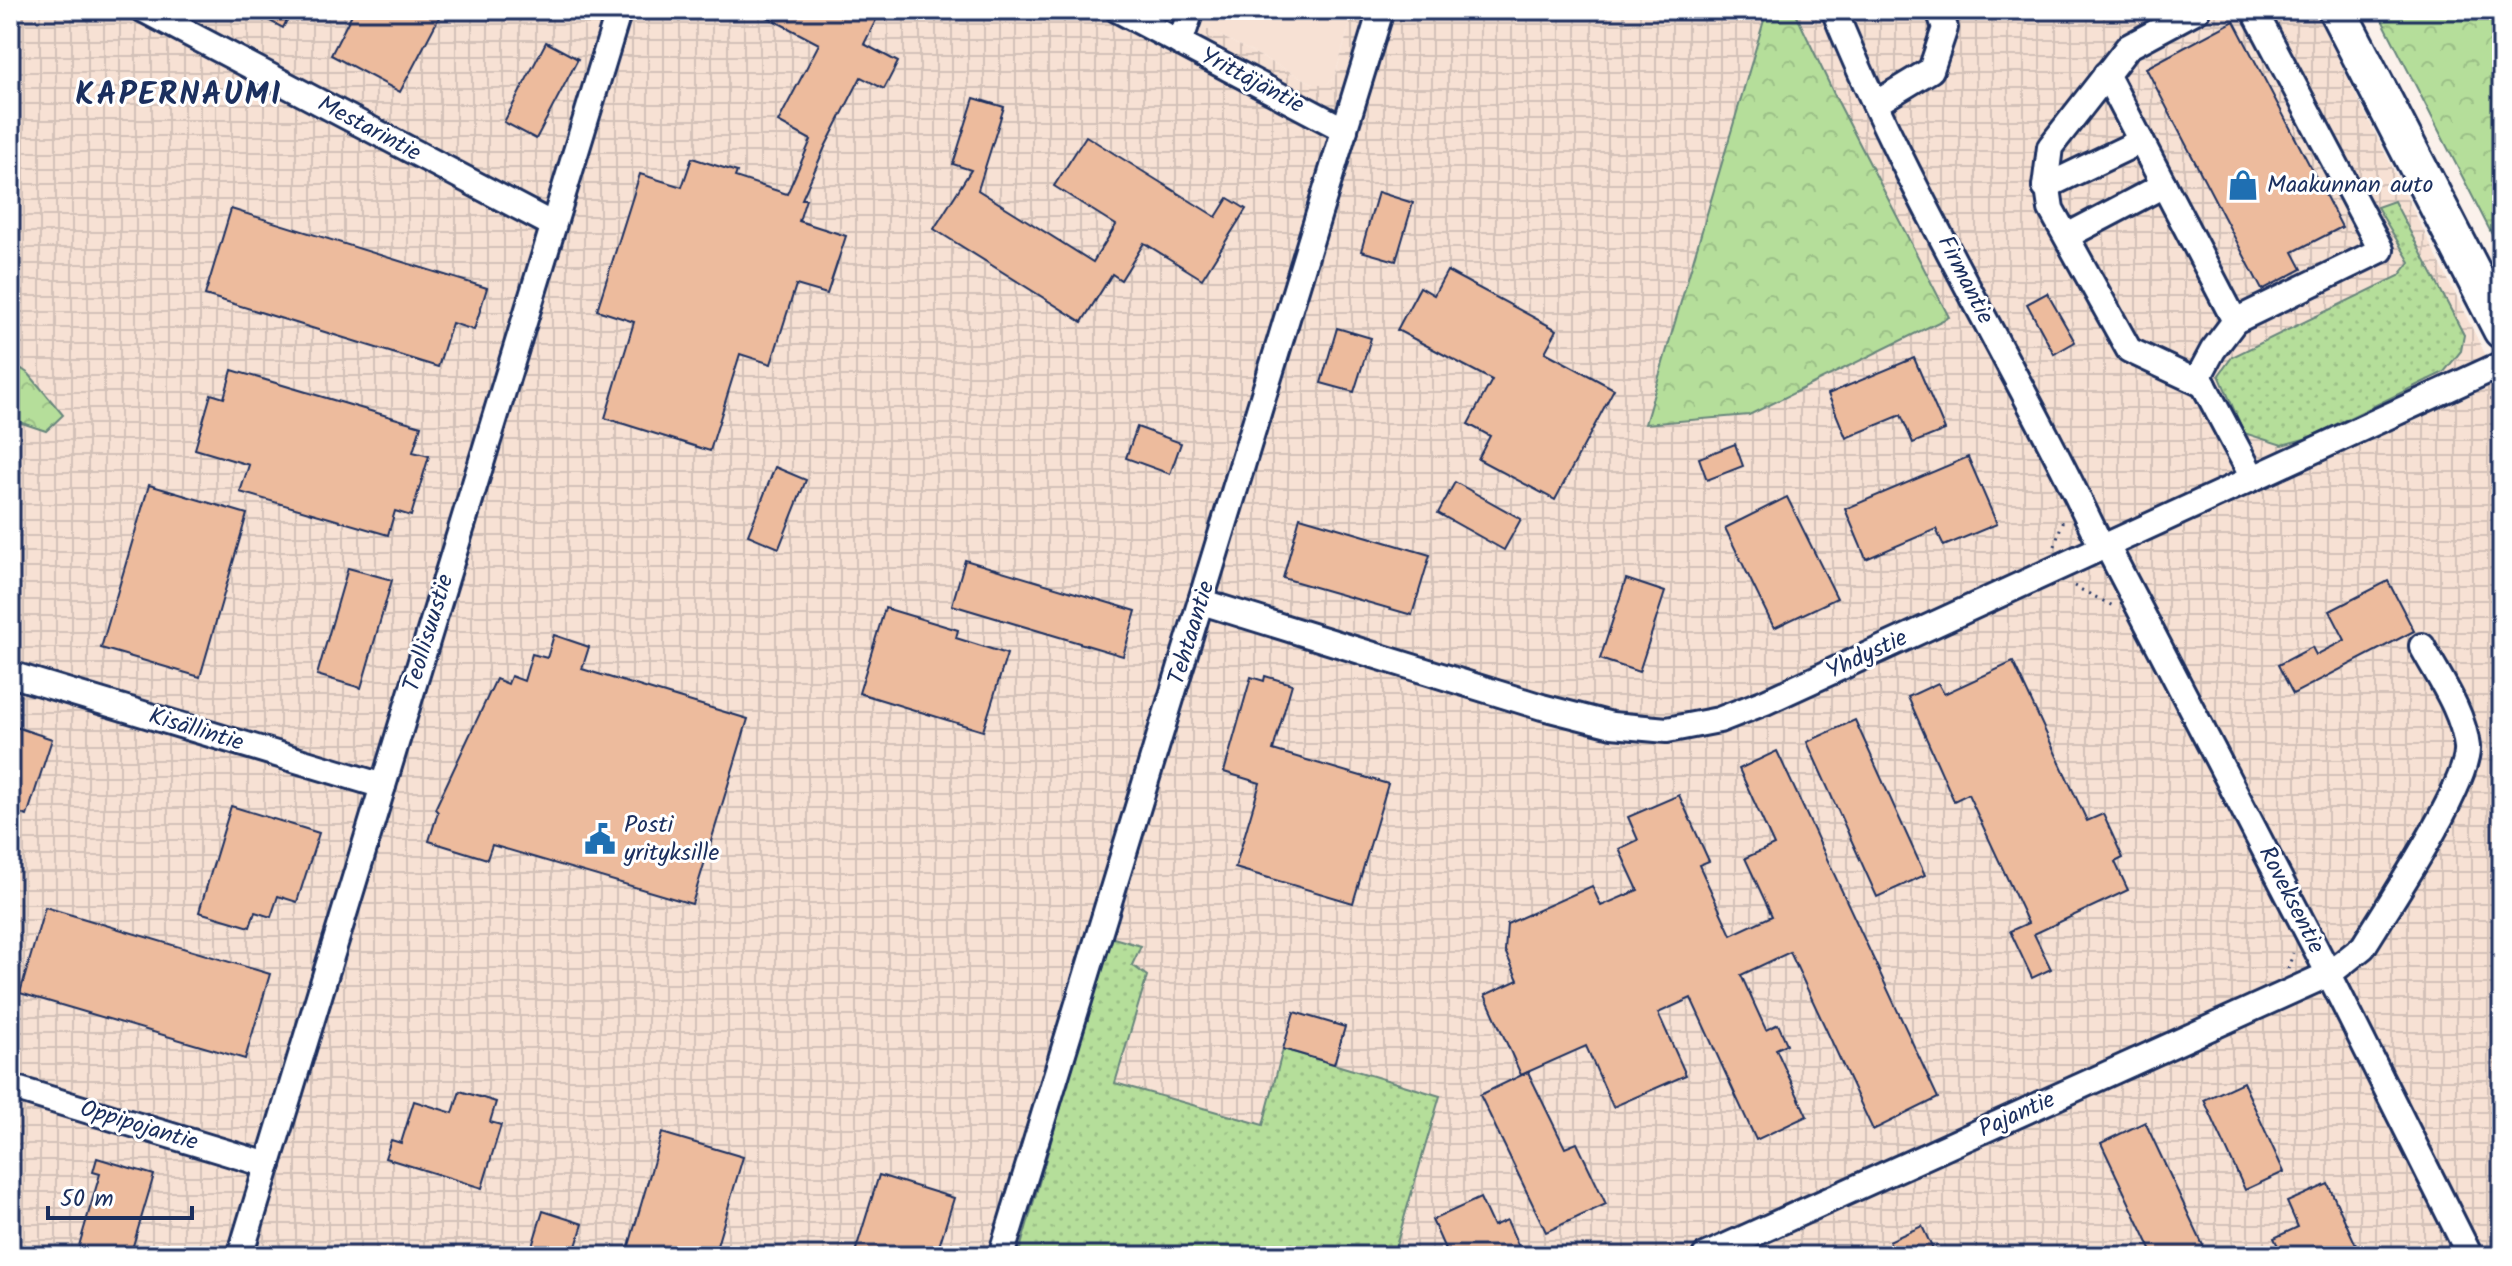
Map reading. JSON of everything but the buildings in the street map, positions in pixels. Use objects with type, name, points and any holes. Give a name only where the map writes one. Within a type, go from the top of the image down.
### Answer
[{"type":"highway","points":[[2337,10],[2502,330]]},
{"type":"street","name":"Mestarintie","points":[[144,10],[553,225]]},
{"type":"street","name":"Teollisuustie","points":[[240,1256],[619,10]]},
{"type":"street","name":"Yrittäjäntie","points":[[1118,10],[1345,130]]},
{"type":"street","points":[[1180,43],[1191,10]]},
{"type":"street","name":"Tehtaantie","points":[[1001,1256],[1381,10]]},
{"type":"street","name":"Firmantie","points":[[1834,10],[1875,104],[2104,547]]},
{"type":"street","points":[[1875,104],[1931,70],[1945,28],[1939,10]]},
{"type":"street","points":[[2197,10],[2128,47],[2050,147],[2045,187],[2048,188],[2051,209],[2129,350],[2204,385]]},
{"type":"street","points":[[2253,478],[2199,376],[2213,350],[2235,321],[2381,250],[2254,10]]},
{"type":"street","points":[[2106,74],[2235,321]]},
{"type":"street","points":[[2045,187],[2141,141]]},
{"type":"street","points":[[2067,236],[2164,185]]},
{"type":"street","name":"Yhdystie","points":[[1202,602],[1542,707],[1612,725],[1667,730],[1719,720],[1765,702],[2502,364]]},
{"type":"street","name":"Roveksentie","points":[[2104,547],[2329,974],[2470,1256]]},
{"type":"street","name":"Pajantie","points":[[1705,1256],[2329,974],[2363,947],[2450,802],[2467,750],[2457,710],[2422,646]]},
{"type":"street","name":"Kisällintie","points":[[10,674],[383,786]]},
{"type":"street","name":"Oppipojantie","points":[[10,1087],[268,1165]]},
{"type":"shaded area","points":[[10,10],[1170,10],[1314,84],[1325,84],[1334,79],[1354,10],[2314,10],[2502,388],[2502,1256],[10,1256]]},
{"type":"shaded area","points":[[1170,10],[1354,10],[1334,79],[1326,84],[1314,84]]},
{"type":"green space","points":[[1767,10],[1794,10],[1949,317],[1749,415],[1645,424]]},
{"type":"green space","points":[[2377,10],[2502,10],[2502,254]]},
{"type":"green space","points":[[2394,201],[2464,335],[2461,351],[2444,372],[2308,438],[2282,445],[2244,433],[2219,375],[2232,357],[2399,276],[2410,262],[2377,207]]},
{"type":"green space","points":[[10,361],[29,374],[63,415],[46,431],[10,419]]},
{"type":"green space","points":[[1110,937],[1141,946],[1132,965],[1147,976],[1115,1083],[1263,1125],[1283,1049],[1440,1096],[1393,1256],[1018,1256]]},
{"type":"place","name":"Maakunnan auto","points":[[2243,185]]},
{"type":"place","name":"Posti yrityksille","points":[[600,839]]},
{"type":"district","name":"KAPERNAUMI","points":[[179,95]]}]
